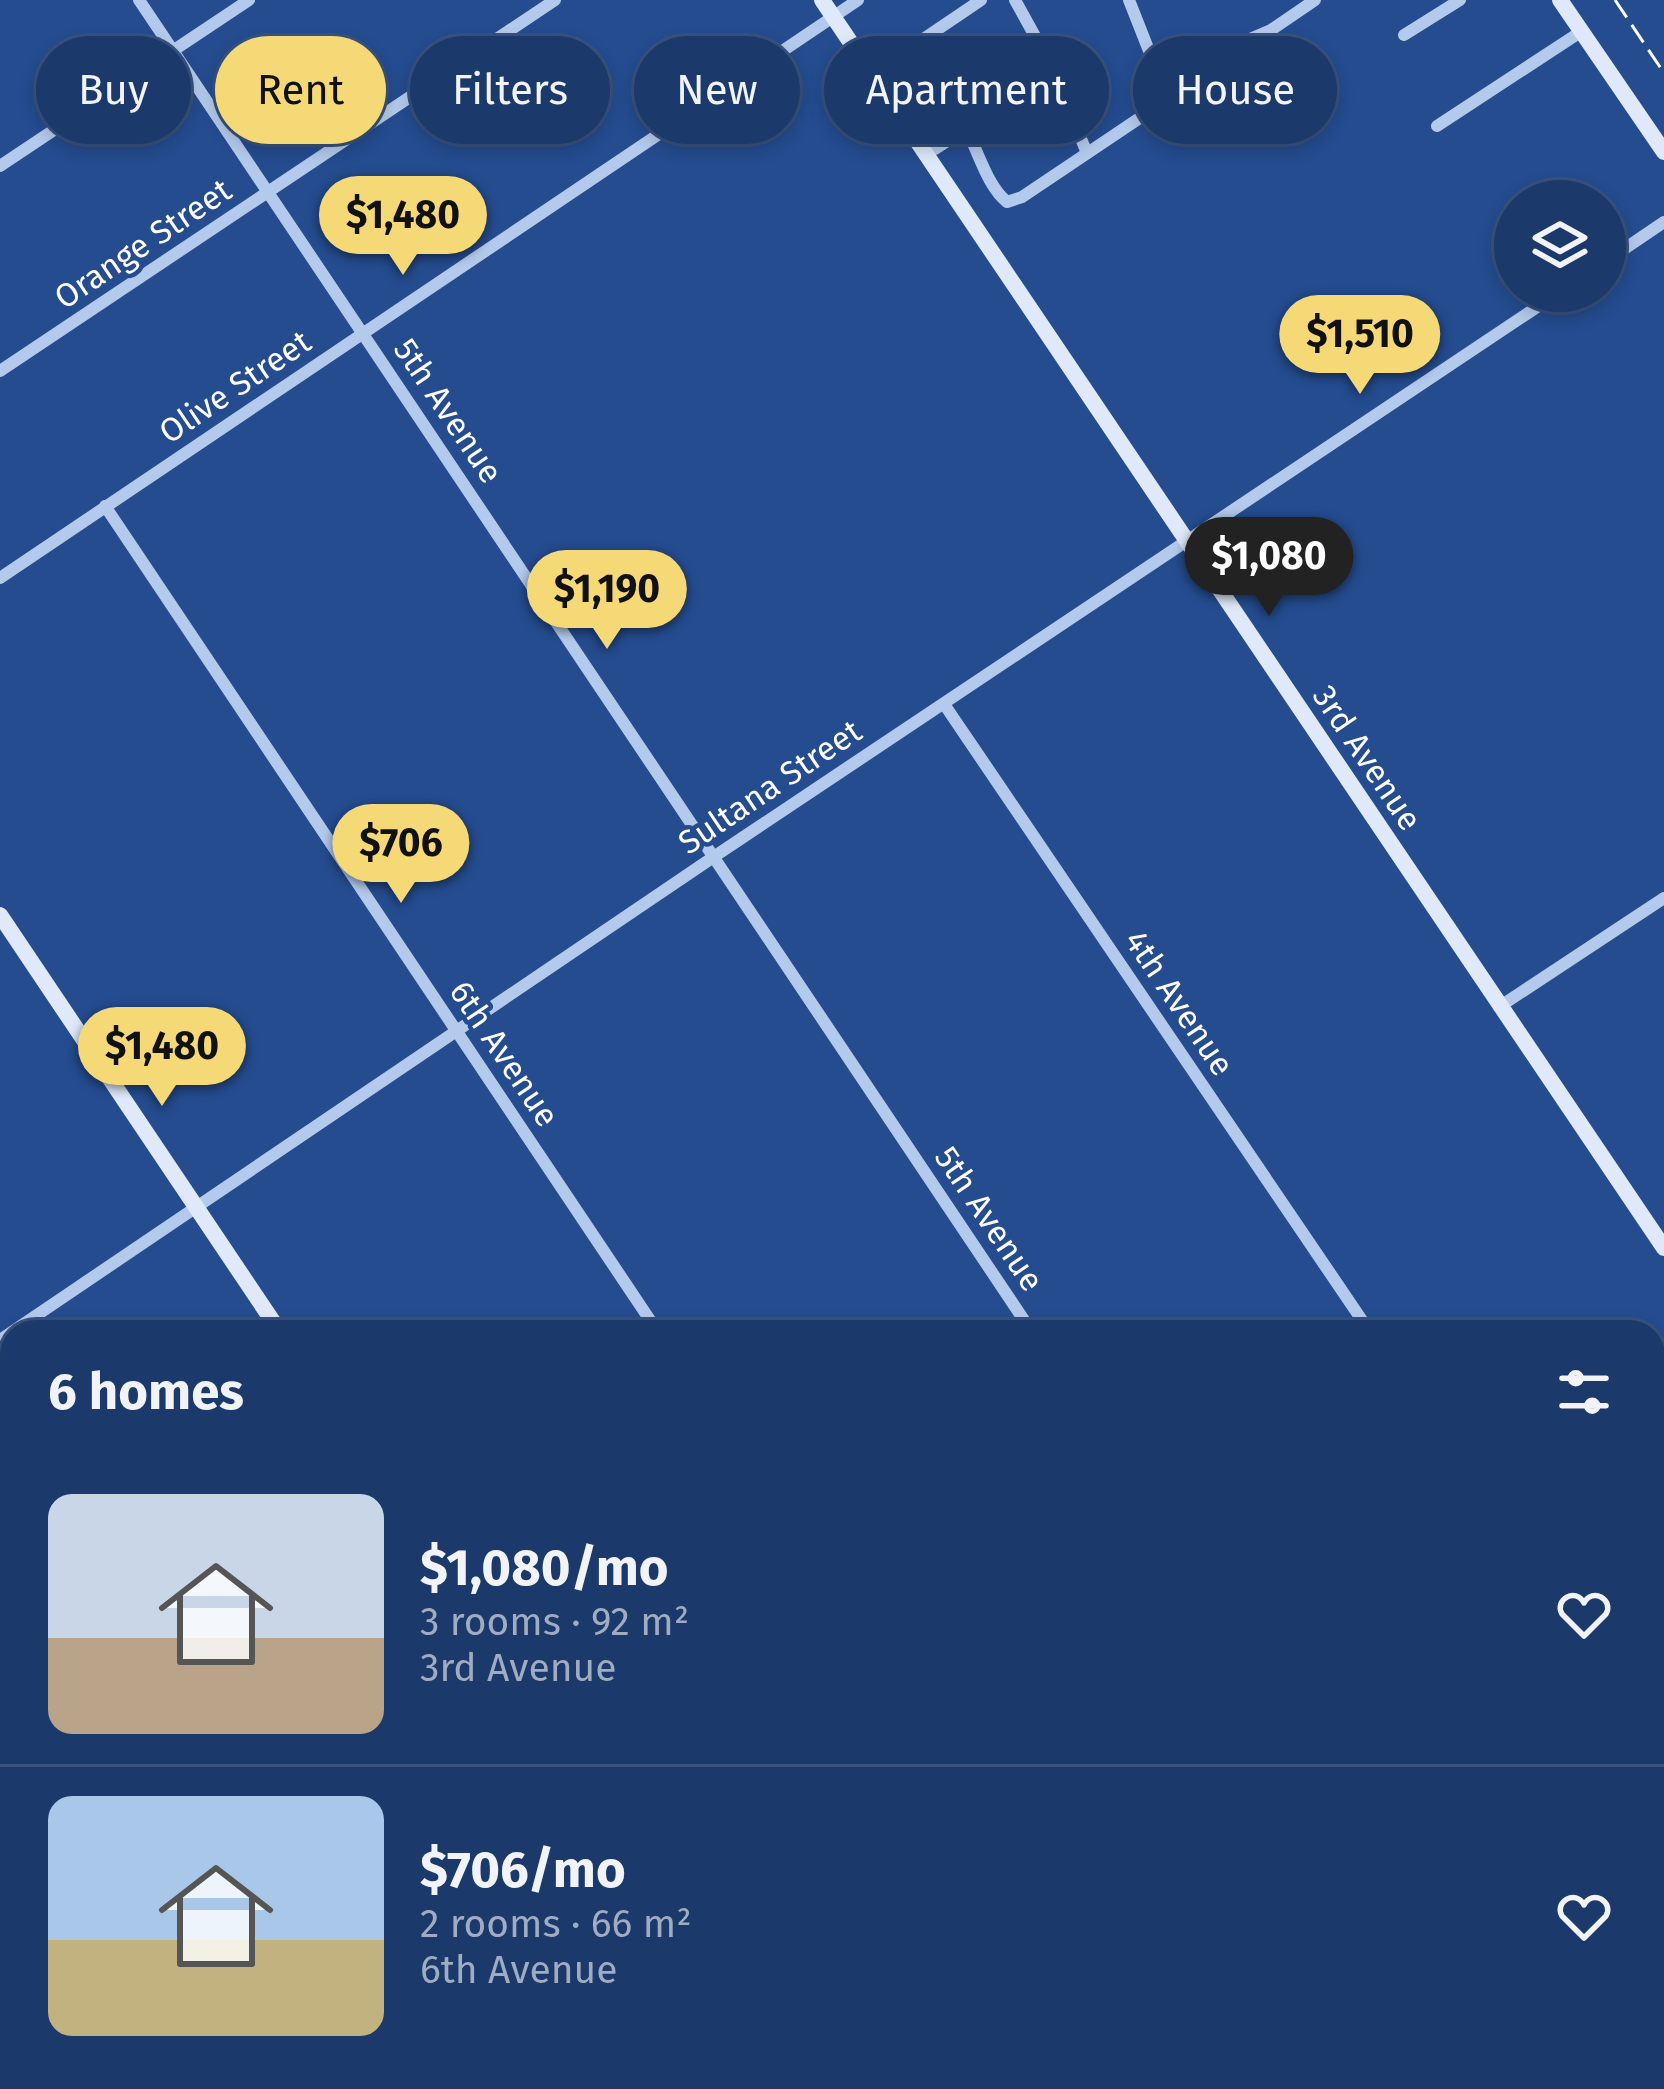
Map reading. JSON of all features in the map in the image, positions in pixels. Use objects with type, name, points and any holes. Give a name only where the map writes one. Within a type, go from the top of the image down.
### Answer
[{"type":"street","name":"5th Avenue","points":[[139,0],[162,36]]},
{"type":"street","points":[[191,38],[249,0]]},
{"type":"street","name":"Orange Street","points":[[0,371],[555,0]]},
{"type":"street","name":"3rd Avenue","points":[[822,0],[1664,1248]]},
{"type":"street","name":"Olive Street","points":[[0,578],[858,0]]},
{"type":"street","points":[[928,36],[981,0]]},
{"type":"street","points":[[1015,0],[1047,58],[1087,153]]},
{"type":"street","points":[[1256,36],[1316,0]]},
{"type":"street","points":[[1404,35],[1460,0]]},
{"type":"street","points":[[1560,0],[1664,152]]},
{"type":"street","points":[[1132,1],[1145,36]]},
{"type":"street","points":[[1437,126],[1582,32]]},
{"type":"street","name":"5th Avenue","points":[[191,78],[1024,1320]]},
{"type":"street","points":[[973,144],[1007,202],[1022,197],[1133,122]]},
{"type":"street","points":[[0,166],[36,142]]},
{"type":"street","points":[[924,149],[940,144]]},
{"type":"street","points":[[1626,248],[1664,222]]},
{"type":"street","name":"Sultana Street","points":[[29,1320],[1530,312]]},
{"type":"street","name":"6th Avenue","points":[[105,506],[650,1320]]},
{"type":"street","name":"4th Avenue","points":[[944,704],[1362,1320]]},
{"type":"street","points":[[1498,1007],[1664,898]]},
{"type":"street","points":[[0,915],[272,1320]]},
{"type":"railway","points":[[1615,0],[1664,73]]}]
